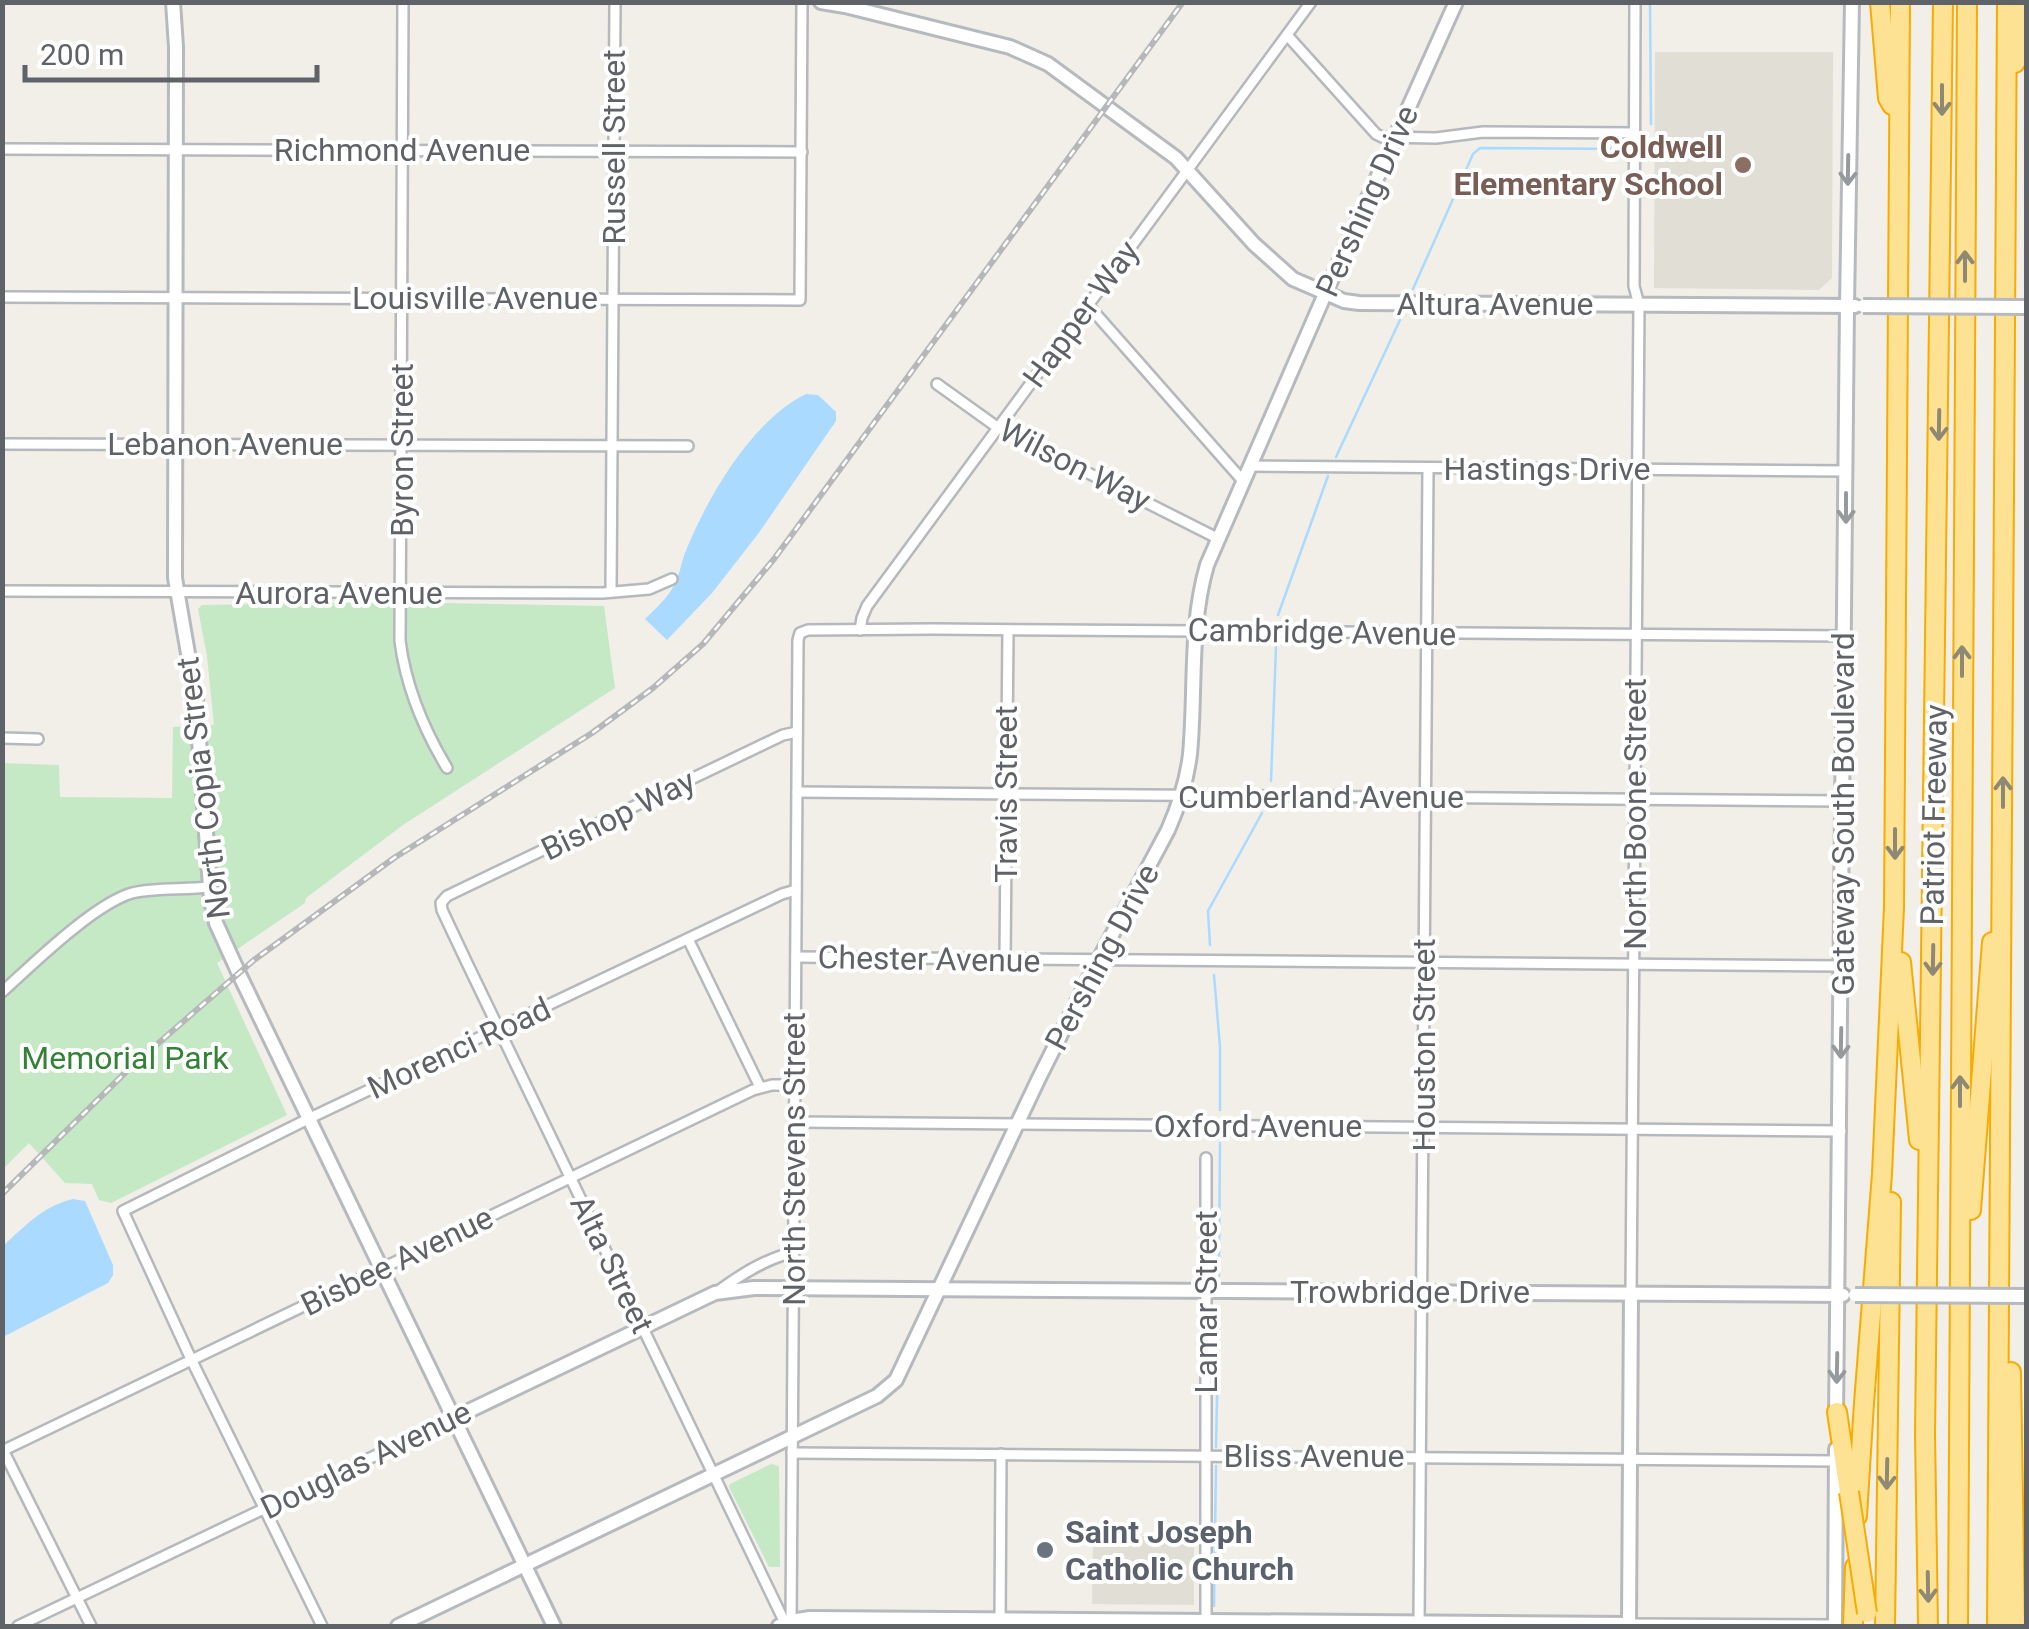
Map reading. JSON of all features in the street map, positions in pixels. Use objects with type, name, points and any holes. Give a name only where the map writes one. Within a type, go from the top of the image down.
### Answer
[{"type":"highway","points":[[1880,2],[1888,98],[1899,116]]},
{"type":"highway","points":[[1863,1622],[1860,1455],[1882,1174],[1894,907],[1900,2]]},
{"type":"highway","name":"Patriot Freeway","points":[[1928,1626],[1925,1434],[1943,2]]},
{"type":"highway","name":"Patriot Freeway","points":[[1958,1626],[1967,2]]},
{"type":"highway","points":[[1997,1626],[2007,2]]},
{"type":"highway","points":[[2008,82],[2019,53],[2024,2]]},
{"type":"highway","points":[[1959,1399],[1967,1374],[1972,1189],[1995,904],[2003,889]]},
{"type":"highway","points":[[1894,907],[1921,1155],[1929,1175]]},
{"type":"highway","points":[[1885,1626],[1890,1026]]},
{"type":"highway","points":[[2000,1248],[2009,1266],[2015,1626]]},
{"type":"highway","points":[[1836,1412],[1863,1622]]},
{"type":"main road","name":"North Copia Street","points":[[173,2],[176,592],[196,700],[214,914],[221,936],[554,1626]]},
{"type":"main road","name":"Altura Avenue","points":[[821,2],[845,4],[1032,55],[1154,140],[1293,279],[1344,301],[2026,307]]},
{"type":"main road","name":"Pershing Drive","points":[[398,1626],[877,1396],[888,1389],[904,1368],[1017,1124],[1168,830],[1181,796],[1190,754],[1202,582],[1217,538],[1456,2]]},
{"type":"main road","name":"Gateway South Boulevard","points":[[1835,1626],[1852,2]]},
{"type":"main road","name":"Trowbridge Drive","points":[[793,1288],[2026,1296]]},
{"type":"main road","name":"Douglas Avenue","points":[[454,1418],[714,1293],[793,1288]]},
{"type":"main road","name":"North Boone Street","points":[[1629,1625],[1631,1294]]},
{"type":"main road","points":[[786,1624],[810,1618],[1000,1623],[1629,1625]]},
{"type":"street","name":"Byron Street","points":[[403,2],[400,641],[409,689],[447,768]]},
{"type":"street","name":"Russell Street","points":[[611,591],[614,2]]},
{"type":"street","points":[[802,2],[802,152]]},
{"type":"street","name":"Happer Way","points":[[860,630],[867,606],[1311,2]]},
{"type":"street","name":"North Boone Street","points":[[1631,1294],[1640,305],[1634,286],[1635,2]]},
{"type":"street","points":[[1287,35],[1382,137],[1436,138],[1482,132],[1634,133]]},
{"type":"street","name":"Richmond Avenue","points":[[2,149],[802,152]]},
{"type":"street","name":"Louisville Avenue","points":[[2,296],[800,300],[802,152]]},
{"type":"street","points":[[1088,305],[1243,481]]},
{"type":"street","name":"Wilson Way","points":[[937,384],[998,428],[1217,538]]},
{"type":"street","name":"Lebanon Avenue","points":[[2,444],[688,446]]},
{"type":"street","name":"Hastings Drive","points":[[1249,466],[1846,471]]},
{"type":"street","name":"Houston Street","points":[[1424,1624],[1420,1457],[1428,469]]},
{"type":"street","name":"Aurora Avenue","points":[[2,591],[603,593],[649,589],[672,579]]},
{"type":"street","name":"Travis Street","points":[[1005,959],[1008,630]]},
{"type":"street","name":"Cambridge Avenue","points":[[800,632],[1845,636]]},
{"type":"street","name":"North Stevens Street","points":[[786,1624],[792,1452],[800,632]]},
{"type":"street","name":"Bishop Way","points":[[441,902],[783,735],[798,732]]},
{"type":"street","points":[[2,738],[38,738]]},
{"type":"street","name":"Cumberland Avenue","points":[[798,792],[1844,801]]},
{"type":"street","points":[[2,992],[95,913],[125,895],[146,890],[209,888]]},
{"type":"street","name":"Morenci Road","points":[[192,1359],[123,1211],[310,1118],[796,890]]},
{"type":"street","name":"Alta Street","points":[[441,902],[786,1624]]},
{"type":"street","points":[[688,939],[760,1087]]},
{"type":"street","name":"Chester Avenue","points":[[796,958],[1842,966]]},
{"type":"street","name":"Bisbee Avenue","points":[[3,1450],[760,1087],[795,1084]]},
{"type":"street","name":"Oxford Avenue","points":[[795,1122],[1841,1131]]},
{"type":"street","name":"Lamar Street","points":[[1206,1158],[1206,1623]]},
{"type":"street","name":"Douglas Avenue","points":[[714,1293],[744,1273],[794,1252]]},
{"type":"street","points":[[192,1359],[322,1626]]},
{"type":"street","name":"Douglas Avenue","points":[[18,1626],[454,1418]]},
{"type":"street","points":[[3,1450],[90,1626]]},
{"type":"street","name":"Bliss Avenue","points":[[792,1452],[1836,1460]]},
{"type":"street","points":[[1000,1623],[1001,1454]]},
{"type":"street","points":[[1629,1625],[1835,1626]]},
{"type":"shaded area","name":"Coldwell Elementary School","points":[[1655,52],[1833,52],[1832,278],[1819,290],[1654,288]]},
{"type":"shaded area","points":[[1093,1535],[1194,1537],[1194,1605],[1092,1604]]},
{"type":"green space","name":"Memorial Park","points":[[382,602],[604,606],[615,688],[403,825],[306,898],[305,903],[217,963],[287,1115],[111,1203],[99,1200],[92,1184],[65,1183],[29,1143],[3,1169],[3,763],[59,765],[60,797],[172,798],[173,727],[214,725],[198,609],[202,605]]},
{"type":"green space","points":[[771,1464],[779,1466],[780,1567],[769,1567],[729,1487]]},
{"type":"water","points":[[806,394],[818,395],[836,412],[836,421],[758,534],[712,593],[667,640],[645,619],[672,588],[694,531],[718,486],[767,422]]},
{"type":"water","points":[[73,1199],[85,1201],[113,1265],[113,1275],[108,1283],[3,1337],[3,1246],[43,1212]]},
{"type":"waterway","points":[[1650,2],[1651,124]]},
{"type":"waterway","points":[[1413,289],[1473,154],[1480,148],[1621,149]]},
{"type":"waterway","points":[[1336,457],[1400,320]]},
{"type":"waterway","points":[[1278,615],[1328,476]]},
{"type":"waterway","points":[[1271,781],[1276,647]]},
{"type":"waterway","points":[[1210,945],[1208,911],[1262,813]]},
{"type":"waterway","points":[[1214,975],[1220,1110]]},
{"type":"waterway","points":[[1219,1276],[1220,1143]]},
{"type":"waterway","points":[[1216,1447],[1219,1307]]},
{"type":"waterway","points":[[1214,1606],[1216,1466]]},
{"type":"railway","points":[[2,1194],[131,1067],[254,960],[394,858],[592,733],[653,688],[703,644],[774,559],[1183,2]]},
{"type":"place","name":"Coldwell Elementary School","points":[[1743,165]]},
{"type":"place","name":"Saint Joseph Catholic Church","points":[[1045,1550]]}]
